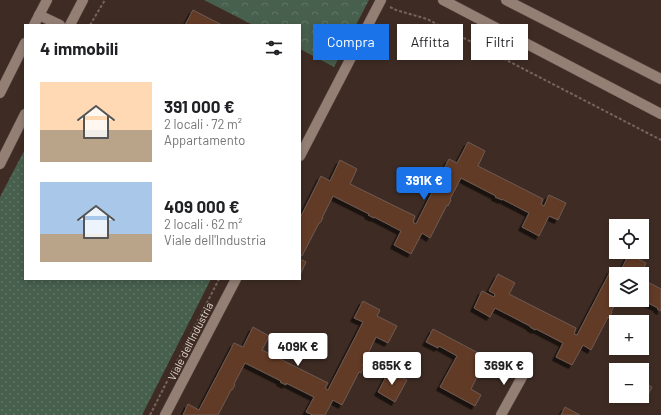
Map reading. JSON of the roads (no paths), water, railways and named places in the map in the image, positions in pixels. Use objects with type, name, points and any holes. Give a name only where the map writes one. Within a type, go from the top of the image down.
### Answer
[{"type":"street","points":[[35,24],[47,0]]},
{"type":"street","points":[[71,24],[83,0]]},
{"type":"street","points":[[443,0],[661,114]]},
{"type":"street","points":[[506,0],[661,79]]},
{"type":"street","points":[[301,154],[380,1]]},
{"type":"street","points":[[40,15],[58,24]]},
{"type":"street","points":[[0,93],[24,45]]},
{"type":"street","points":[[0,164],[24,116]]},
{"type":"street","name":"Viale dell'Industria","points":[[165,415],[235,280]]},
{"type":"street","points":[[502,415],[527,368]]}]
